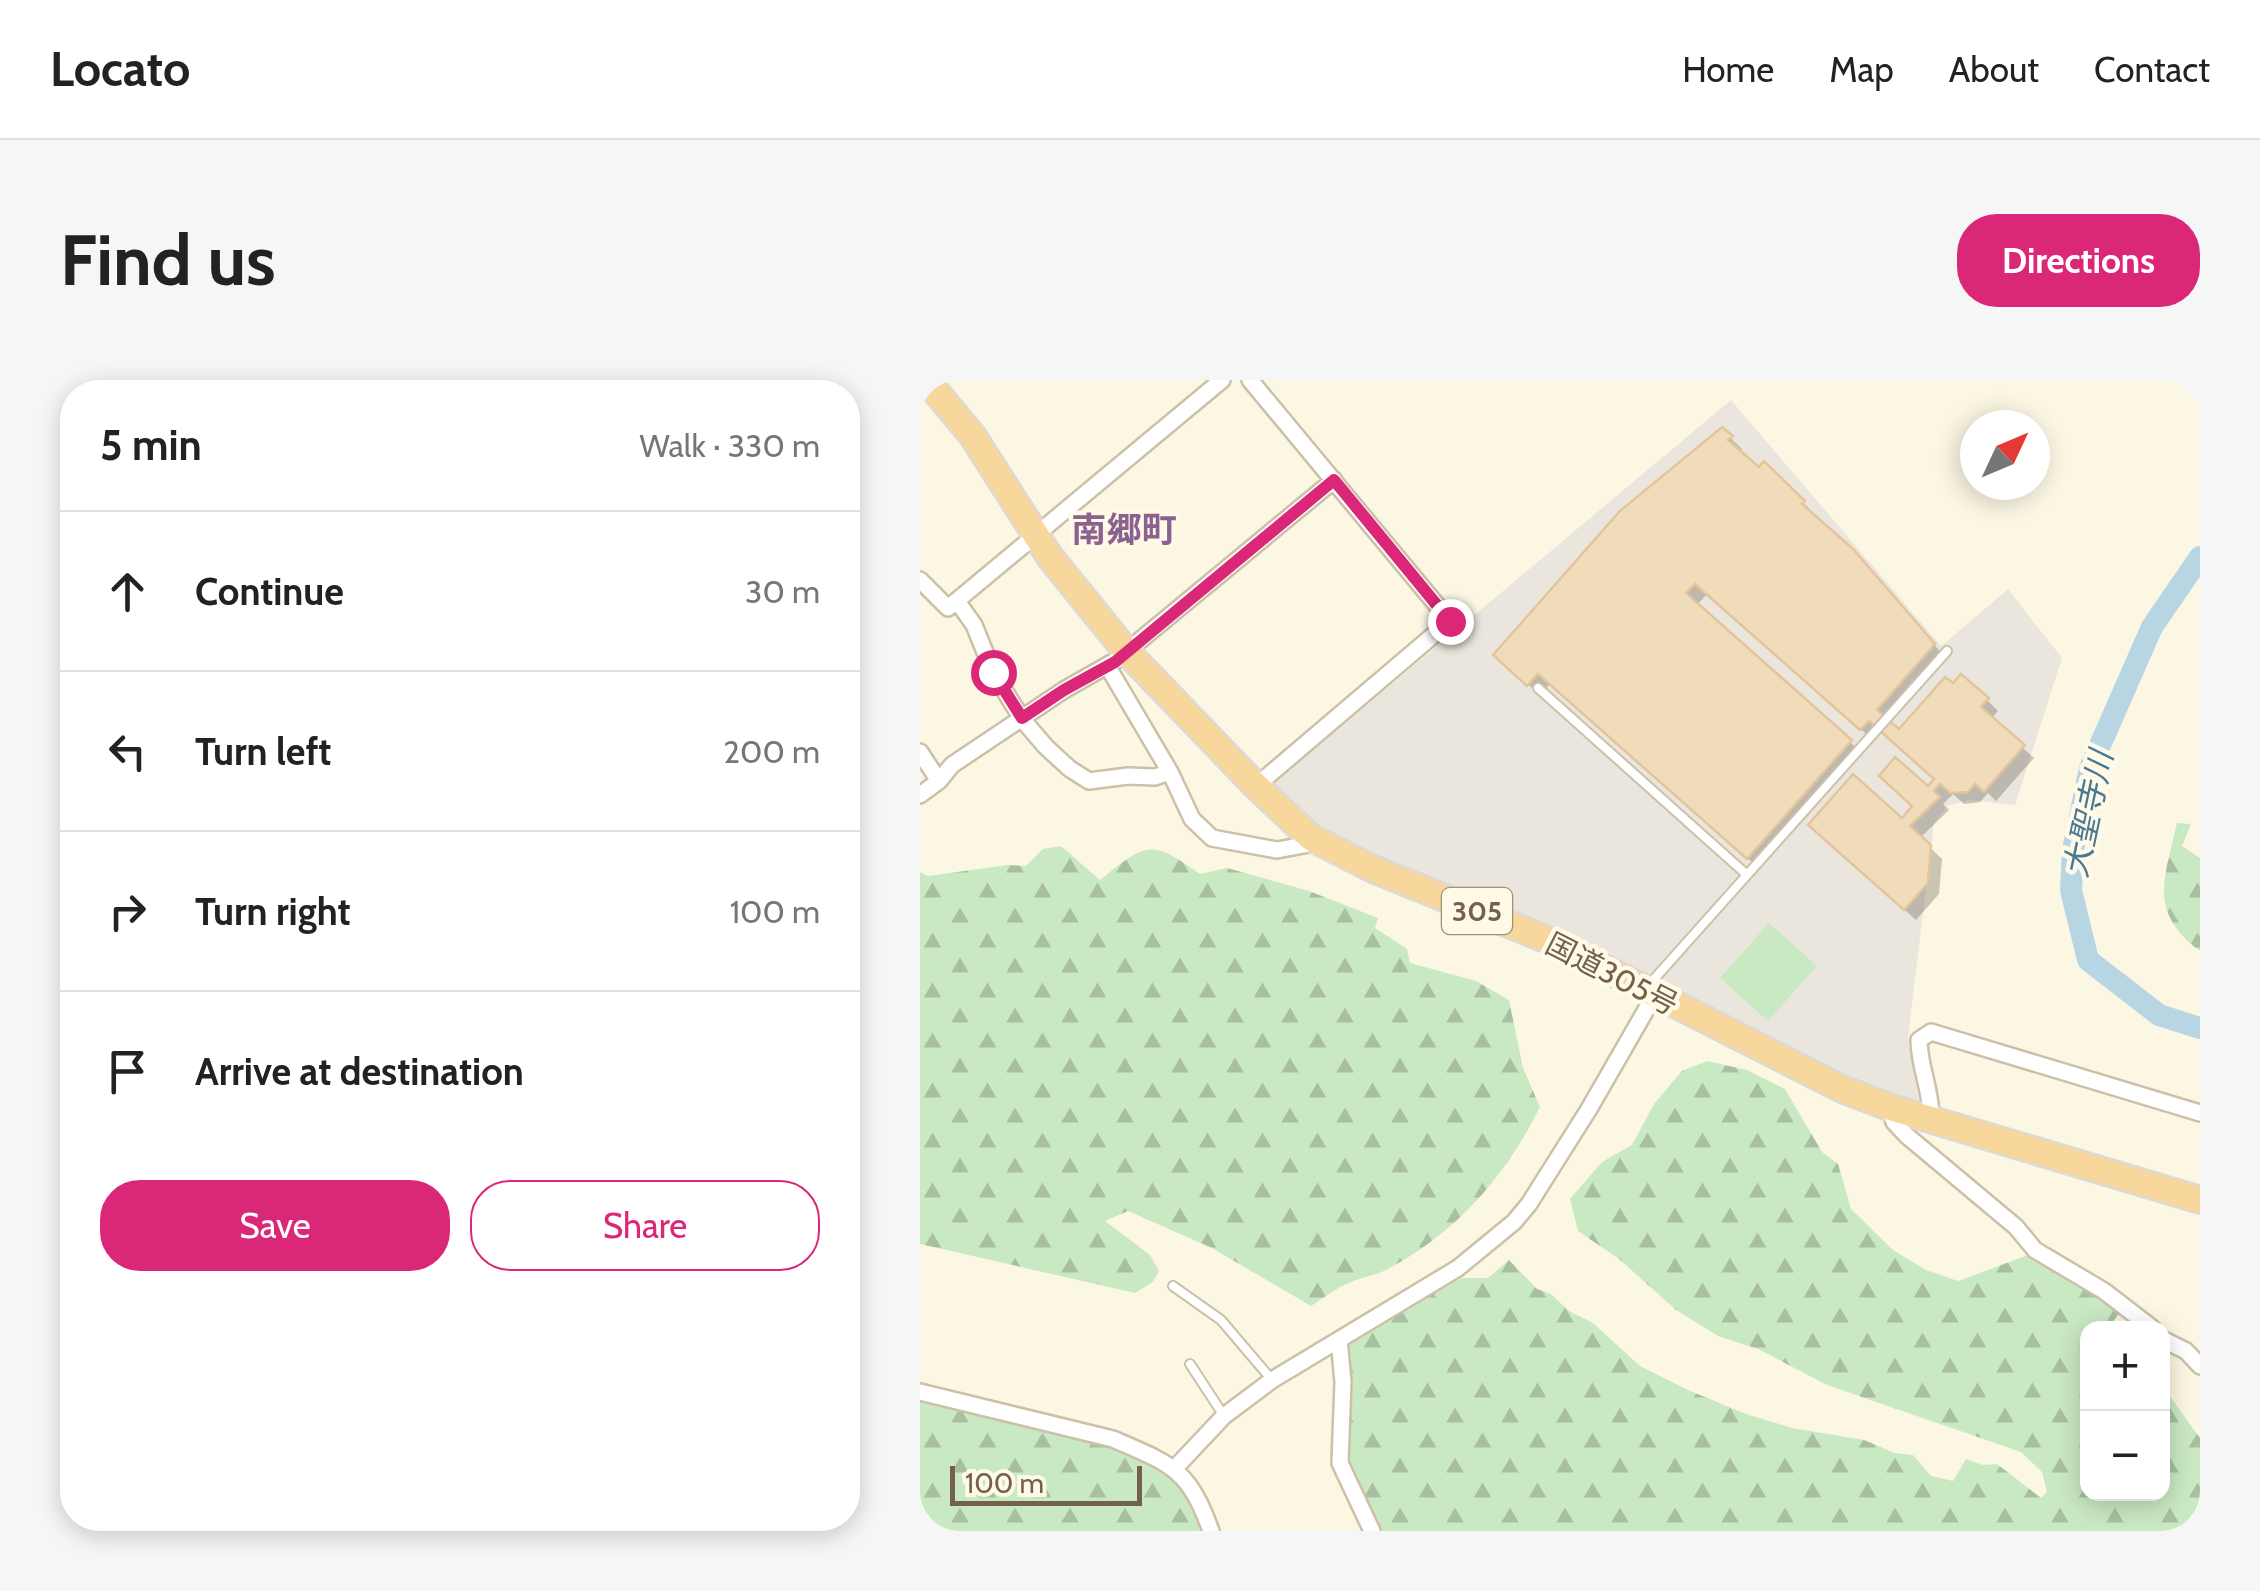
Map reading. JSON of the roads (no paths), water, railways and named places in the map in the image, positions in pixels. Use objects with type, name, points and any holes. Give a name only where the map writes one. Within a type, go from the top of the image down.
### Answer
[{"type":"highway","name":"国道305号","points":[[926,380],[972,435],[1117,659],[1310,837],[1373,869],[1553,942],[1796,1068],[1889,1107],[2200,1200]]},
{"type":"street","points":[[920,580],[948,608],[1222,380]]},
{"type":"street","points":[[1250,380],[1450,621],[1256,786]]},
{"type":"street","points":[[920,795],[939,782],[952,764],[1117,659],[1334,480]]},
{"type":"street","points":[[956,600],[974,625],[993,672],[1046,747],[1089,781],[1155,777],[1170,772]]},
{"type":"street","points":[[1117,659],[1192,819],[1212,838],[1277,850],[1304,845],[1310,837]]},
{"type":"street","points":[[920,752],[939,782]]},
{"type":"street","points":[[1176,1468],[1224,1416],[1272,1380],[1458,1268],[1514,1222],[1530,1204],[1590,1109],[1649,993]]},
{"type":"street","points":[[1931,1119],[1919,1040],[1931,1032],[2200,1113]]},
{"type":"street","points":[[1889,1107],[1894,1122],[1906,1135],[2016,1226],[2036,1250],[2104,1291],[2143,1321]]},
{"type":"street","points":[[1340,1340],[1340,1463],[1372,1531]]},
{"type":"street","points":[[2170,1343],[2186,1351],[2200,1366]]},
{"type":"street","points":[[920,1392],[1113,1438],[1176,1468],[1192,1486],[1212,1531]]},
{"type":"lane","points":[[1649,993],[1746,874],[1947,652]]},
{"type":"lane","points":[[1538,688],[1746,874]]},
{"type":"lane","points":[[1173,1286],[1221,1320],[1272,1380]]},
{"type":"lane","points":[[1190,1364],[1224,1416]]},
{"type":"waterway","name":"大聖寺川","points":[[2200,557],[2152,627],[2090,768],[2073,850],[2071,890],[2088,960],[2159,1015],[2200,1028]]},
{"type":"district","name":"南郷町","points":[[1124,529]]}]
